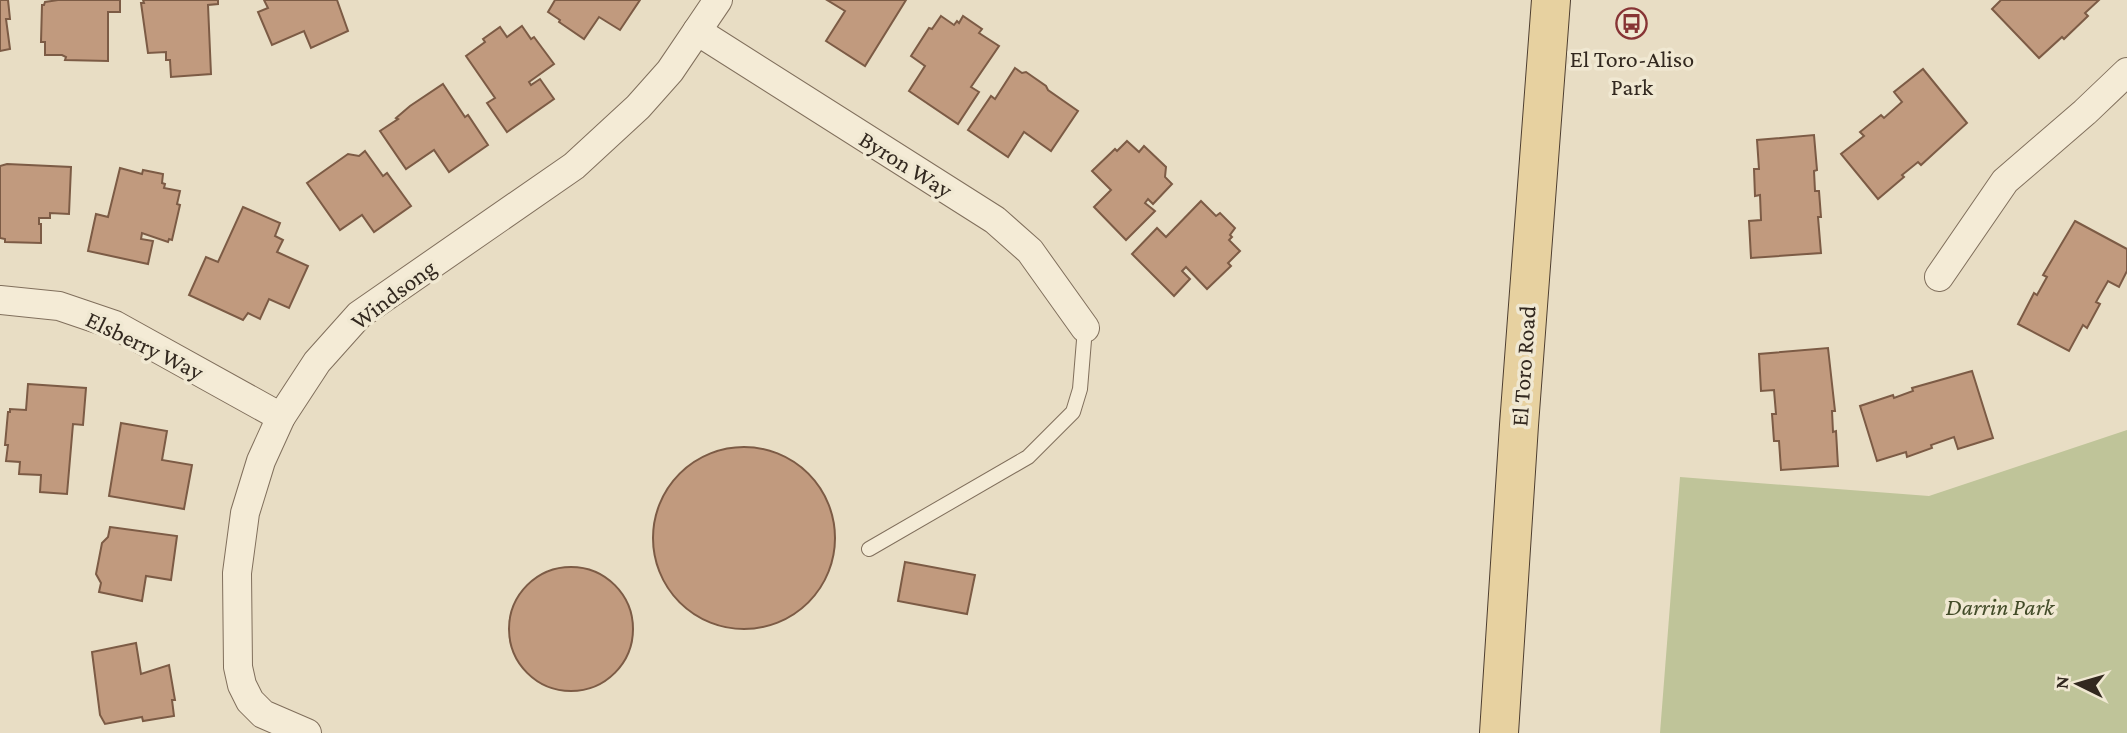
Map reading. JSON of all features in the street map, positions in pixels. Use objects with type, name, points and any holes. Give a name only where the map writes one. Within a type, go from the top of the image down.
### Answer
[{"type":"main road","name":"El Toro Road","points":[[1499,733],[1551,0]]},
{"type":"street","name":"Windsong","points":[[307,733],[263,714],[250,701],[242,685],[238,667],[237,573],[245,513],[261,461],[281,417],[317,362],[359,315],[574,166],[638,107],[670,71],[719,0]]},
{"type":"street","name":"Byron Way","points":[[697,32],[995,220],[1030,251],[1085,328]]},
{"type":"street","points":[[1939,277],[2005,181],[2127,72]]},
{"type":"street","name":"Elsberry Way","points":[[0,300],[59,306],[115,325],[281,417]]},
{"type":"lane","points":[[869,549],[1028,457],[1073,412],[1080,389],[1085,328]]},
{"type":"green space","name":"Darrin Park","points":[[2127,430],[2127,733],[1660,733],[1680,477],[1929,496]]},
{"type":"building","points":[[0,0],[8,0],[10,19],[6,19],[10,49],[0,51]]},
{"type":"building","points":[[58,0],[120,0],[120,12],[108,12],[108,61],[65,60],[66,57],[62,55],[45,55],[45,42],[41,42],[42,5]]},
{"type":"building","points":[[143,0],[218,0],[218,4],[208,5],[211,74],[171,77],[170,60],[166,60],[166,52],[148,53],[141,3],[144,3]]},
{"type":"building","points":[[264,0],[337,0],[348,31],[311,48],[304,31],[272,45],[258,12],[268,8]]},
{"type":"building","points":[[555,0],[640,0],[620,30],[599,17],[584,39],[548,12]]},
{"type":"building","points":[[827,0],[906,0],[865,66],[826,41],[845,11]]},
{"type":"building","points":[[2001,0],[2099,0],[2085,13],[2088,16],[2039,58],[1992,9]]},
{"type":"building","points":[[941,16],[954,25],[957,21],[959,23],[963,16],[982,29],[979,33],[999,46],[971,87],[979,92],[958,124],[909,91],[925,66],[911,56],[929,28],[932,29]]},
{"type":"building","points":[[522,26],[554,64],[529,82],[531,85],[540,79],[554,99],[507,132],[487,103],[495,98],[466,56],[500,27],[507,37]]},
{"type":"building","points":[[1015,68],[1022,73],[1026,72],[1078,111],[1051,151],[1024,132],[1008,157],[968,130],[991,96],[995,99]]},
{"type":"building","points":[[1923,69],[1967,123],[1921,165],[1918,162],[1902,175],[1904,177],[1878,199],[1841,154],[1864,136],[1860,132],[1881,115],[1884,118],[1902,102],[1894,92]]},
{"type":"building","points":[[443,84],[488,145],[449,172],[434,150],[406,169],[380,131]]},
{"type":"building","points":[[1814,135],[1817,170],[1814,171],[1815,191],[1819,191],[1821,253],[1751,258],[1749,221],[1761,220],[1760,195],[1755,196],[1754,169],[1759,169],[1757,140]]},
{"type":"building","points":[[1127,141],[1139,152],[1144,146],[1166,167],[1165,177],[1172,184],[1153,204],[1148,199],[1145,203],[1155,211],[1126,240],[1094,207],[1111,190],[1092,171]]},
{"type":"building","points":[[365,151],[383,176],[387,173],[411,206],[374,232],[362,215],[340,230],[307,183],[348,154],[359,156]]},
{"type":"building","points":[[0,166],[71,167],[69,214],[50,213],[50,218],[39,218],[41,243],[5,242],[5,239],[0,238]]},
{"type":"building","points":[[120,168],[142,174],[143,170],[163,174],[164,188],[180,191],[177,204],[180,205],[172,240],[169,239],[168,242],[142,233],[141,239],[153,241],[148,264],[88,251],[96,214],[108,217]]},
{"type":"building","points":[[1201,201],[1216,216],[1220,213],[1235,228],[1229,240],[1240,251],[1228,263],[1231,266],[1207,289],[1186,267],[1182,271],[1190,279],[1174,296],[1132,254],[1157,228],[1166,237]]},
{"type":"building","points":[[243,207],[280,223],[275,236],[283,240],[277,252],[308,266],[289,308],[269,299],[260,319],[248,313],[243,320],[189,295],[206,257],[218,262]]},
{"type":"building","points":[[2075,221],[2127,249],[2127,271],[2119,287],[2108,281],[2096,302],[2100,304],[2087,328],[2083,325],[2069,351],[2018,324],[2034,293],[2037,295],[2047,277],[2043,275]]},
{"type":"building","points":[[1828,348],[1835,411],[1832,411],[1833,432],[1836,431],[1838,466],[1781,470],[1779,441],[1774,441],[1774,390],[1761,391],[1759,354]]},
{"type":"building","points":[[1972,371],[1993,438],[1958,449],[1954,437],[1907,457],[1906,452],[1877,461],[1860,406],[1893,395],[1894,398],[1913,391],[1912,388]]},
{"type":"building","points":[[28,384],[86,388],[83,425],[73,424],[67,494],[40,492],[41,475],[19,474],[20,462],[6,461],[8,412],[10,409],[26,410]]},
{"type":"building","points":[[121,423],[167,431],[162,460],[192,465],[184,509],[109,496]]},
{"type":"building","points":[[744,447],[779,454],[795,462],[808,474],[820,487],[828,503],[835,538],[828,573],[820,589],[808,602],[795,614],[779,622],[744,629],[709,622],[693,614],[680,602],[668,589],[660,573],[653,538],[660,503],[668,487],[680,474],[693,462],[709,454]]},
{"type":"building","points":[[110,527],[177,536],[171,580],[146,576],[142,601],[99,592],[101,583],[96,574],[102,543],[108,537]]},
{"type":"building","points":[[905,562],[975,575],[967,614],[898,601]]},
{"type":"building","points":[[571,567],[595,572],[615,585],[628,605],[633,629],[628,653],[615,673],[595,686],[571,691],[547,686],[527,673],[514,653],[509,629],[514,605],[527,585],[547,572]]},
{"type":"building","points":[[136,643],[141,674],[169,665],[175,700],[172,700],[174,716],[143,721],[142,717],[105,724],[100,715],[92,652]]},
{"type":"place","name":"El Toro-Aliso Park","points":[[1632,24]]}]
